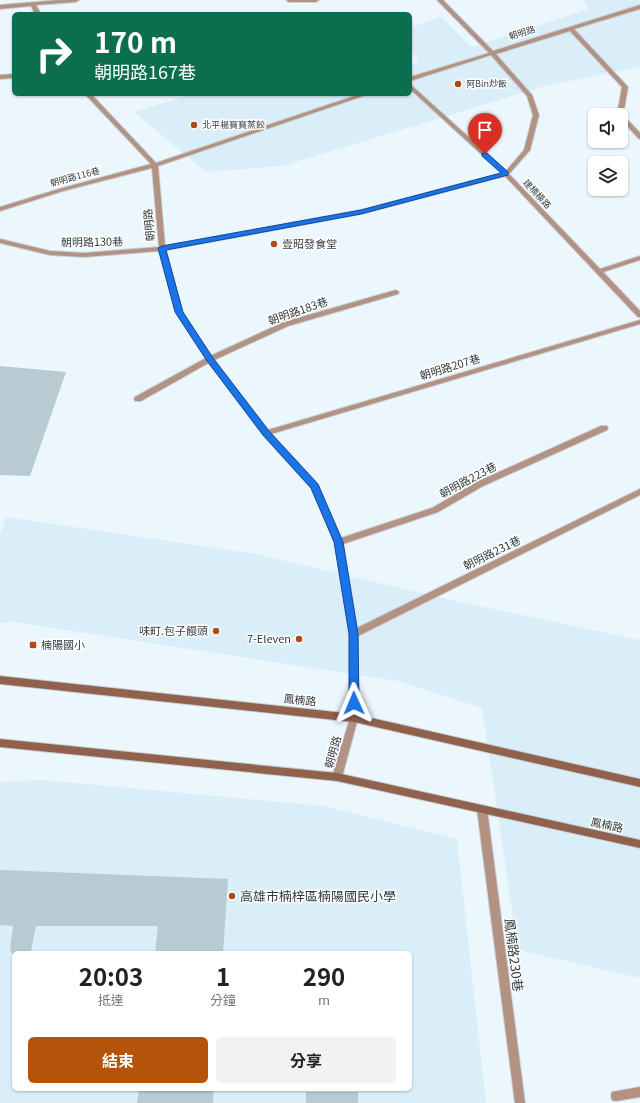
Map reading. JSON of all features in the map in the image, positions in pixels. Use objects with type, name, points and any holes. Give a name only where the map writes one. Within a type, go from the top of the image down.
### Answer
[{"type":"main road","name":"鳳楠路","points":[[0,680],[354,718],[640,783]]},
{"type":"main road","name":"鳳楠路","points":[[0,743],[337,777],[640,844]]},
{"type":"street","points":[[0,7],[76,0]]},
{"type":"street","points":[[289,0],[316,0]]},
{"type":"street","points":[[440,0],[492,53],[530,96],[536,115],[527,150],[506,174]]},
{"type":"street","points":[[33,4],[37,12]]},
{"type":"street","name":"朝明路","points":[[412,78],[640,7]]},
{"type":"street","points":[[571,29],[626,87],[622,108]]},
{"type":"street","points":[[0,77],[12,76]]},
{"type":"street","name":"建楠橫路","points":[[412,88],[506,174],[640,315]]},
{"type":"street","points":[[90,96],[155,165],[360,96]]},
{"type":"street","points":[[628,124],[640,137]]},
{"type":"street","name":"朝明路","points":[[155,165],[162,248],[179,312],[210,360],[266,433],[314,486],[339,542],[354,634],[354,718],[337,777]]},
{"type":"street","name":"朝明路116巷","points":[[0,209],[61,190],[155,165]]},
{"type":"street","name":"朝明路130巷","points":[[0,241],[50,253],[84,255],[162,248],[361,212],[506,174]]},
{"type":"street","points":[[599,271],[640,258]]},
{"type":"street","name":"朝明路183巷","points":[[138,398],[210,360],[286,324],[396,292]]},
{"type":"street","name":"朝明路207巷","points":[[266,433],[640,322]]},
{"type":"street","name":"朝明路223巷","points":[[339,542],[435,510],[480,484],[604,428]]},
{"type":"street","name":"朝明路231巷","points":[[354,634],[640,492]]},
{"type":"street","name":"鳳楠路230巷","points":[[482,809],[520,1103]]},
{"type":"street","points":[[616,1096],[640,1092]]},
{"type":"shaded area","points":[[582,0],[640,0],[640,67],[545,86],[283,166],[206,172],[134,112],[186,96],[412,96],[412,64],[419,62],[412,52],[412,27],[441,16],[471,47],[589,9]]},
{"type":"shaded area","points":[[6,517],[256,554],[451,600],[640,640],[640,978],[518,950],[482,708],[398,681],[14,622],[0,623],[0,535]]},
{"type":"shaded area","name":"高雄市楠梓區楠陽國民小學","points":[[43,780],[324,806],[457,839],[486,1103],[0,1103],[0,782]]},
{"type":"building","points":[[0,366],[66,372],[30,476],[0,475]]},
{"type":"building","points":[[0,870],[228,879],[223,951],[155,951],[158,926],[36,926],[31,951],[12,951],[12,954],[10,950],[13,926],[0,925]]},
{"type":"building","points":[[139,1091],[214,1091],[213,1103],[137,1103]]},
{"type":"building","points":[[306,1092],[358,1092],[358,1103],[306,1103]]},
{"type":"place","name":"阿Bin炒飯","points":[[458,84]]},
{"type":"place","name":"北平楊寶寶蒸餃","points":[[194,125]]},
{"type":"place","name":"壹昭發食堂","points":[[274,244]]},
{"type":"place","name":"味町.包子饅頭","points":[[216,631]]},
{"type":"place","name":"7-Eleven","points":[[299,639]]},
{"type":"place","name":"楠陽國小","points":[[33,645]]},
{"type":"place","name":"高雄市楠梓區楠陽國民小學","points":[[232,896]]},
{"type":"route","points":[[354,703],[354,634],[339,542],[314,486],[266,433],[210,360],[179,312],[162,248],[361,212],[506,174],[485,154]]}]
